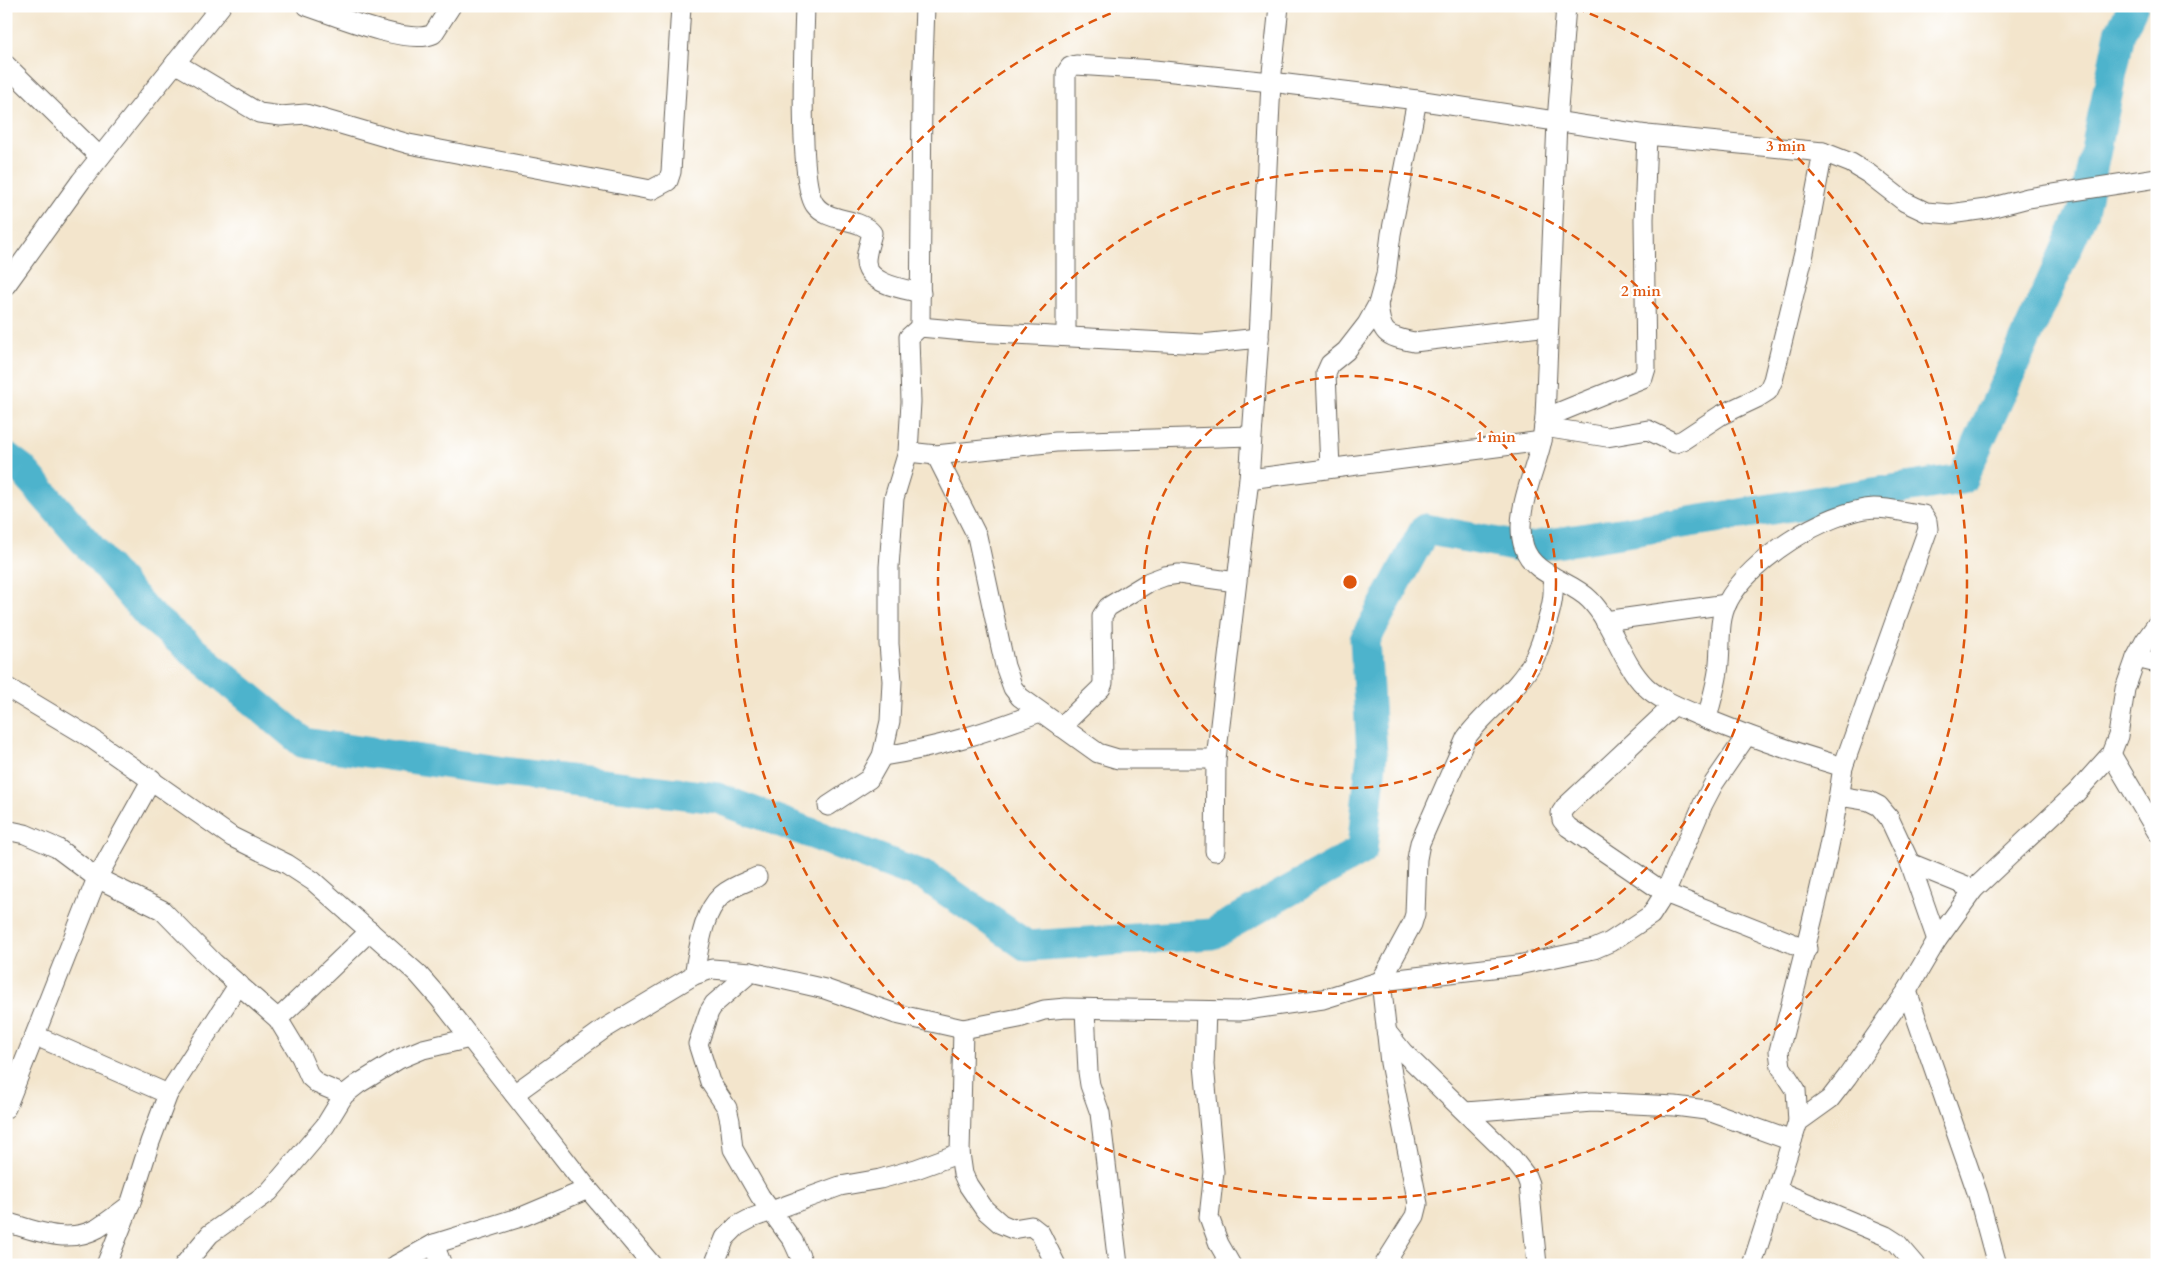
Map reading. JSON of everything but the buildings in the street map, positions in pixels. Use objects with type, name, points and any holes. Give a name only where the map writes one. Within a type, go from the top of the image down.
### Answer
[{"type":"street","points":[[6,285],[100,157],[220,6]]},
{"type":"street","points":[[307,6],[376,31],[422,36],[433,34],[451,6]]},
{"type":"street","points":[[175,64],[259,113],[281,116],[306,114],[409,144],[652,190],[668,181],[672,172],[681,6]]},
{"type":"street","points":[[805,6],[804,93],[807,181],[811,198],[816,207],[838,220],[869,229],[872,233],[866,260],[868,270],[872,274],[888,284],[921,293]]},
{"type":"street","points":[[828,806],[869,779],[882,756],[890,720],[892,681],[889,644],[889,567],[894,498],[908,452],[911,402],[909,337],[920,327],[922,93],[925,6]]},
{"type":"street","points":[[1215,851],[1216,759],[1249,479],[1259,338],[1270,82],[1280,6]]},
{"type":"street","points":[[1566,6],[1557,121],[1543,428],[1521,523],[1524,548],[1535,565],[1569,584],[1590,600],[1605,621],[1634,674],[1646,688],[1674,705],[1747,736],[1843,767]]},
{"type":"street","points":[[6,65],[100,157]]},
{"type":"street","points":[[1066,336],[1066,73],[1070,67],[1076,65],[1154,70],[1270,82],[1417,100],[1647,135],[1823,152],[1851,163],[1869,174],[1905,202],[1926,212],[1950,214],[1986,209],[2028,198],[2157,178]]},
{"type":"street","points":[[1330,468],[1326,373],[1330,364],[1346,351],[1362,330],[1378,304],[1386,275],[1391,234],[1417,100]]},
{"type":"street","points":[[1543,428],[1568,409],[1643,378],[1646,368],[1644,220],[1647,135]]},
{"type":"street","points":[[1249,479],[1330,468],[1543,428],[1619,436],[1648,430],[1669,442],[1675,443],[1683,440],[1721,415],[1757,398],[1768,391],[1773,380],[1800,270],[1823,152]]},
{"type":"street","points":[[1378,304],[1380,321],[1384,331],[1393,337],[1414,342],[1548,326]]},
{"type":"street","points":[[920,327],[975,332],[1202,344],[1259,338]]},
{"type":"street","points":[[1568,409],[1596,435]]},
{"type":"street","points":[[908,452],[936,455],[1056,442],[1251,436]]},
{"type":"street","points":[[936,455],[977,536],[1005,666],[1013,688],[1020,697],[1098,753],[1118,759],[1216,759]]},
{"type":"street","points":[[1707,719],[1719,665],[1721,624],[1726,604],[1769,555],[1790,540],[1834,518],[1874,508],[1923,516],[1928,521],[1928,529],[1843,767],[1839,796],[1807,949],[1779,1051],[1781,1067],[1796,1090],[1798,1122],[1752,1265]]},
{"type":"street","points":[[1061,727],[1102,688],[1102,616],[1108,606],[1149,582],[1165,576],[1179,574],[1236,582]]},
{"type":"street","points":[[1384,1265],[1415,1216],[1418,1204],[1390,1063],[1381,980],[1412,924],[1417,859],[1426,830],[1466,738],[1476,724],[1505,696],[1534,659],[1552,605],[1554,589],[1552,576]]},
{"type":"street","points":[[1605,621],[1726,604]]},
{"type":"street","points":[[1798,1122],[1830,1100],[1907,991],[1937,940],[1974,889],[2076,793],[2111,754],[2120,729],[2125,689],[2136,658],[2157,624]]},
{"type":"street","points":[[2136,658],[2157,663]]},
{"type":"street","points":[[6,687],[91,738],[152,779],[232,838],[288,864],[313,881],[370,931],[418,974],[588,1189],[652,1265]]},
{"type":"street","points":[[1674,705],[1564,807],[1561,813],[1562,820],[1568,828],[1665,893],[1807,949]]},
{"type":"street","points":[[882,756],[920,750],[967,738],[1040,712]]},
{"type":"street","points":[[514,1094],[604,1029],[694,975],[712,969],[751,972],[825,989],[896,1014],[963,1029],[1019,1018],[1044,1010],[1066,1008],[1085,1010],[1238,1011],[1323,999],[1381,980],[1518,965],[1594,949],[1610,942],[1651,915],[1665,893],[1703,804],[1714,783],[1747,736]]},
{"type":"street","points":[[2111,754],[2157,832]]},
{"type":"street","points":[[6,1108],[97,878],[152,779]]},
{"type":"street","points":[[1839,796],[1869,801],[1879,806],[1889,818],[1910,863],[1937,940]]},
{"type":"street","points":[[6,830],[25,834],[57,848],[97,878],[162,910],[214,963],[278,1019],[301,1056],[310,1077],[318,1084],[344,1095]]},
{"type":"street","points":[[1910,863],[1974,889]]},
{"type":"street","points":[[694,975],[703,933],[714,904],[723,894],[757,877]]},
{"type":"street","points":[[278,1019],[370,931]]},
{"type":"street","points":[[751,972],[714,1004],[709,1012],[698,1044],[710,1082],[726,1108],[730,1121],[732,1149],[770,1212],[793,1241],[804,1265]]},
{"type":"street","points":[[106,1265],[130,1205],[168,1094],[239,984]]},
{"type":"street","points":[[1907,991],[1978,1194],[1997,1265]]},
{"type":"street","points":[[1085,1010],[1088,1072],[1090,1085],[1100,1113],[1118,1265]]},
{"type":"street","points":[[1206,1012],[1204,1065],[1214,1172],[1209,1217],[1219,1244],[1231,1265]]},
{"type":"street","points":[[963,1029],[960,1153],[963,1174],[985,1210],[1001,1224],[1013,1229],[1031,1226],[1040,1233],[1056,1265]]},
{"type":"street","points":[[1386,1031],[1403,1052],[1512,1158],[1526,1176],[1529,1184],[1537,1265]]},
{"type":"street","points":[[36,1036],[168,1094]]},
{"type":"street","points":[[184,1265],[210,1234],[269,1192],[325,1126],[344,1095],[358,1084],[399,1059],[423,1049],[470,1038]]},
{"type":"street","points":[[1466,1112],[1592,1102],[1675,1106],[1706,1110],[1792,1141]]},
{"type":"street","points":[[714,1265],[725,1238],[737,1226],[840,1186],[880,1179],[916,1169],[960,1153]]},
{"type":"street","points":[[396,1265],[434,1244],[524,1216],[588,1189]]},
{"type":"street","points":[[1776,1190],[1886,1236],[1897,1243],[1916,1265]]},
{"type":"street","points":[[6,1222],[57,1237],[76,1235],[96,1229],[130,1205]]},
{"type":"street","points":[[434,1244],[442,1265]]},
{"type":"waterway","points":[[6,457],[22,469],[148,614],[304,743],[512,773],[717,798],[927,877],[1027,946],[1212,934],[1362,850],[1372,754],[1365,640],[1425,529],[1524,548],[1962,479],[2083,212],[2120,33],[2133,6]]}]
